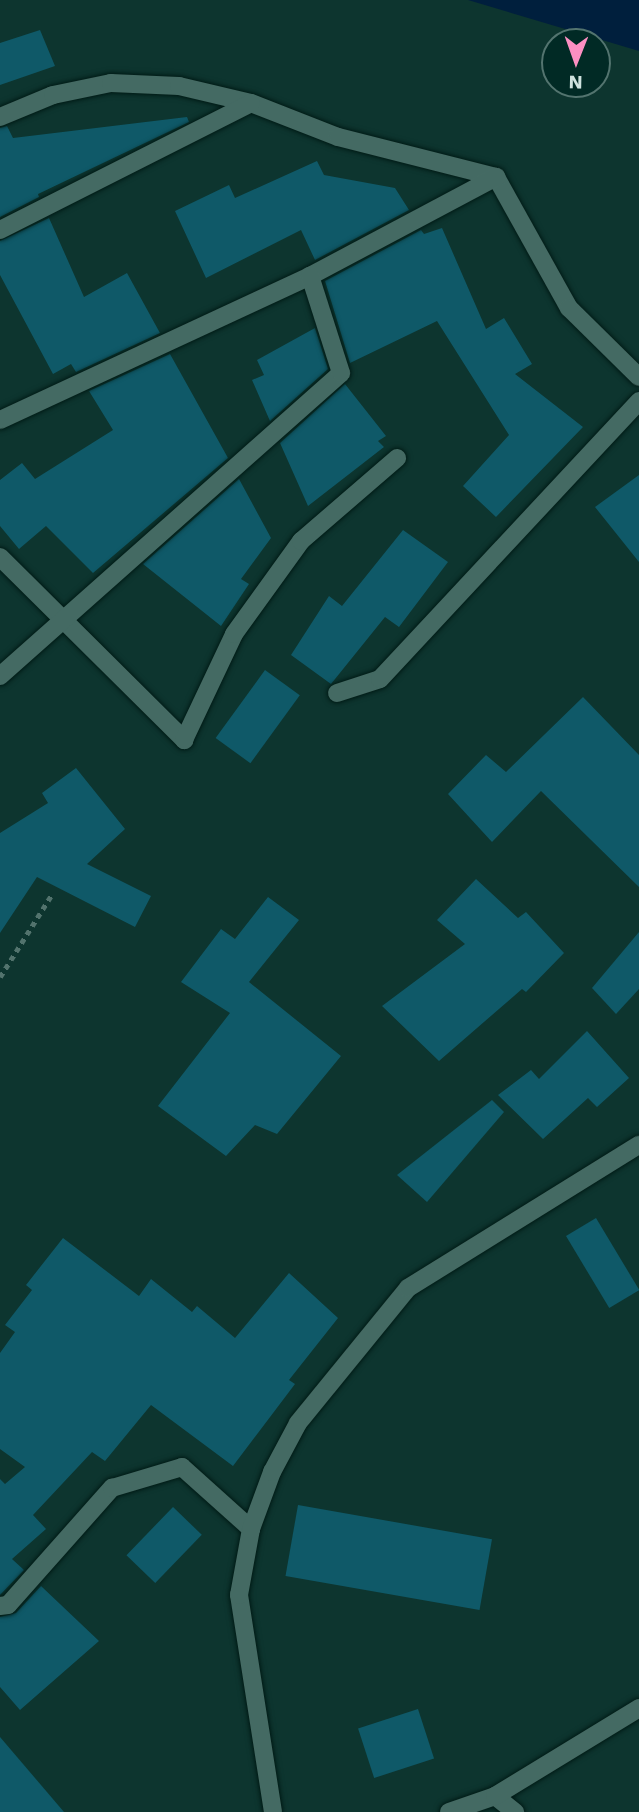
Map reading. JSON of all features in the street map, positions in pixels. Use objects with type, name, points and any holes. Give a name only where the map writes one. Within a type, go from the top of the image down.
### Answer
[{"type":"street","points":[[0,117],[53,95],[111,83],[179,86],[251,103],[338,137],[496,177],[569,309],[639,377]]},
{"type":"street","points":[[0,230],[251,103]]},
{"type":"street","points":[[0,420],[310,276],[496,177]]},
{"type":"street","points":[[0,676],[341,373],[310,276]]},
{"type":"street","points":[[337,693],[380,679],[639,401]]},
{"type":"street","points":[[0,557],[61,622],[184,740],[234,634],[300,541],[397,457]]},
{"type":"street","points":[[273,1812],[239,1595],[251,1529],[272,1472],[298,1423],[408,1288],[639,1146]]},
{"type":"street","points":[[0,1606],[8,1605],[112,1488],[182,1467],[251,1529]]},
{"type":"street","points":[[449,1812],[495,1796],[639,1708]]},
{"type":"street","points":[[495,1796],[515,1812]]},
{"type":"path","points":[[0,977],[52,894]]},
{"type":"water","points":[[468,0],[639,0],[639,51],[611,43],[611,28],[562,28]]},
{"type":"building","points":[[40,30],[55,66],[0,85],[0,43]]},
{"type":"building","points":[[187,117],[189,122],[38,194],[39,197],[0,217],[0,128],[7,126],[13,138]]},
{"type":"building","points":[[317,161],[324,175],[395,188],[409,210],[315,260],[301,230],[206,278],[175,211],[229,185],[235,198]]},
{"type":"building","points":[[49,218],[84,297],[127,273],[160,333],[76,372],[71,364],[53,374],[0,275],[0,241]]},
{"type":"building","points":[[442,228],[486,329],[504,318],[532,364],[515,374],[583,427],[496,517],[463,486],[509,435],[437,321],[350,363],[325,281],[421,230],[424,234]]},
{"type":"building","points":[[315,328],[328,369],[270,421],[252,380],[264,375],[257,360]]},
{"type":"building","points":[[170,354],[228,458],[93,573],[46,526],[19,549],[0,526],[0,480],[22,463],[35,479],[113,430],[89,391]]},
{"type":"building","points":[[345,384],[386,436],[378,441],[384,447],[308,506],[280,443]]},
{"type":"building","points":[[639,475],[639,562],[595,507]]},
{"type":"building","points":[[239,479],[271,538],[241,579],[249,584],[221,626],[143,564]]},
{"type":"building","points":[[403,530],[448,562],[399,627],[385,617],[331,684],[291,655],[329,596],[342,606]]},
{"type":"building","points":[[265,670],[300,695],[250,763],[216,738]]},
{"type":"building","points":[[583,697],[639,755],[639,887],[541,791],[492,842],[448,794],[486,755],[506,772]]},
{"type":"building","points":[[76,768],[125,829],[87,864],[151,896],[135,927],[37,877],[0,933],[0,833],[48,803],[42,793]]},
{"type":"building","points":[[476,879],[518,918],[526,912],[564,953],[526,992],[522,989],[439,1061],[382,1006],[465,944],[437,920]]},
{"type":"building","points":[[268,897],[299,920],[249,982],[341,1056],[277,1134],[255,1125],[226,1156],[158,1106],[230,1013],[181,982],[221,929],[235,939]]},
{"type":"building","points":[[639,932],[639,989],[616,1014],[592,988]]},
{"type":"building","points":[[587,1031],[629,1078],[597,1107],[588,1098],[543,1139],[498,1095],[531,1070],[539,1079]]},
{"type":"building","points":[[492,1100],[504,1112],[427,1202],[397,1175]]},
{"type":"building","points":[[596,1218],[639,1290],[609,1308],[566,1236]]},
{"type":"building","points":[[63,1238],[139,1296],[151,1279],[192,1312],[197,1306],[235,1338],[289,1273],[338,1318],[289,1380],[295,1384],[233,1466],[151,1405],[105,1461],[92,1452],[33,1515],[46,1529],[12,1559],[24,1570],[0,1595],[0,1479],[5,1484],[25,1467],[0,1449],[0,1353],[15,1332],[5,1325],[32,1290],[26,1285]]},
{"type":"building","points":[[298,1505],[492,1539],[480,1610],[285,1576]]},
{"type":"building","points":[[173,1507],[202,1535],[155,1583],[126,1555]]},
{"type":"building","points":[[41,1586],[99,1641],[20,1710],[0,1687],[0,1617],[16,1613]]},
{"type":"building","points":[[418,1709],[434,1758],[374,1778],[358,1728]]},
{"type":"building","points":[[0,1737],[64,1812],[0,1812]]}]
